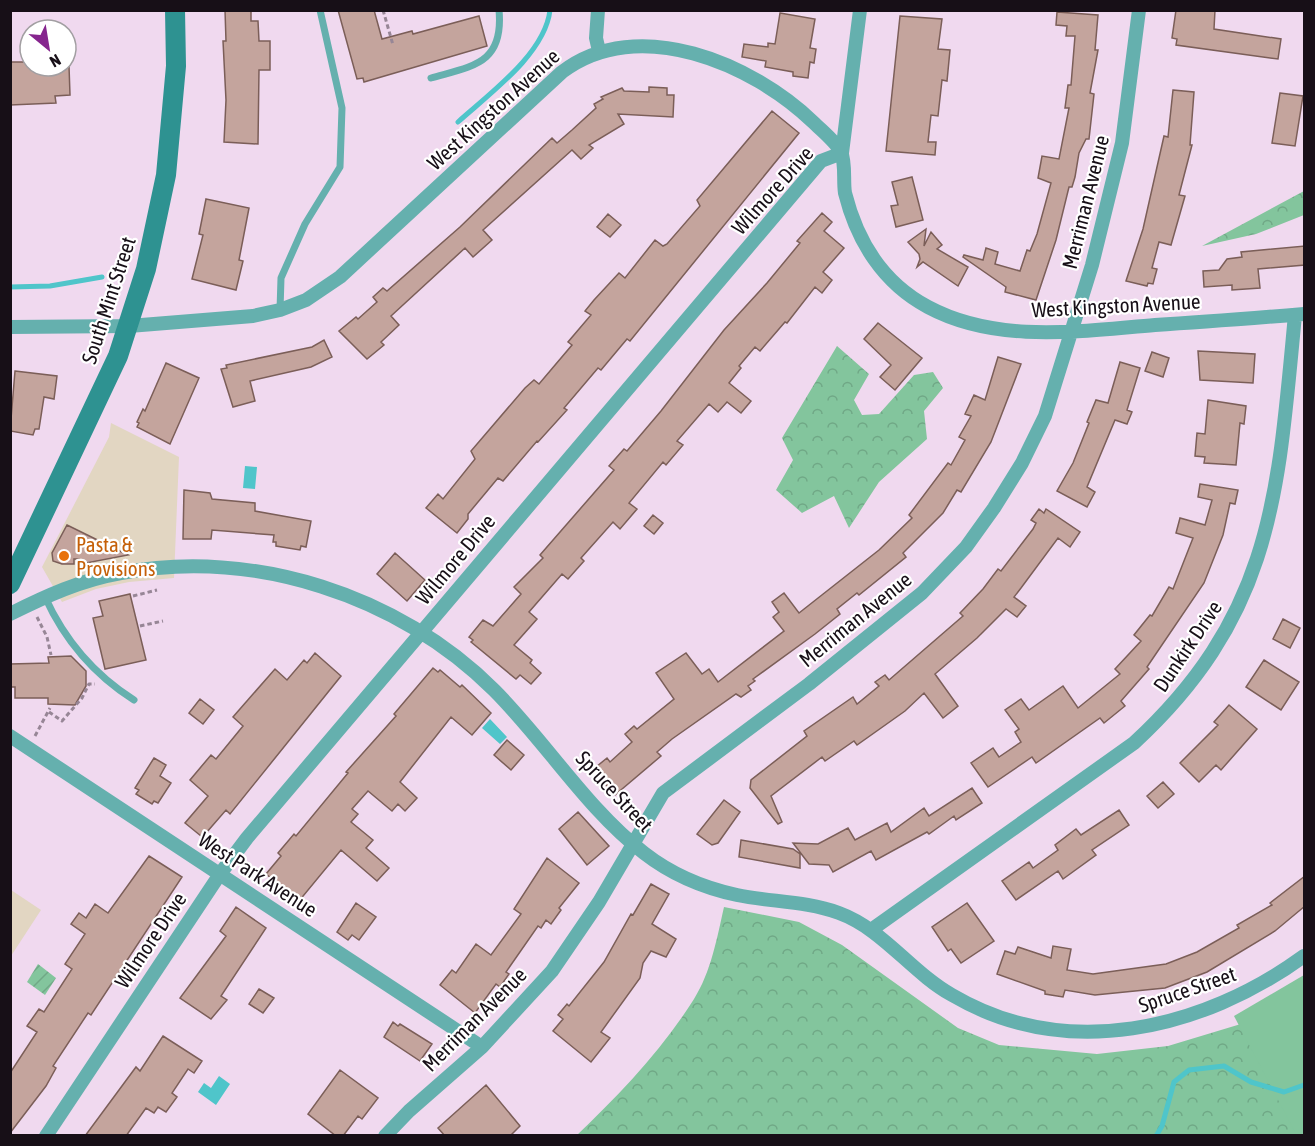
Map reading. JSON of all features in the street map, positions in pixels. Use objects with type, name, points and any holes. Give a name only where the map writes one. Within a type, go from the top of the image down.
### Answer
[{"type":"street","name":"South Mint Street","points":[[10,584],[118,356],[129,326],[155,234],[166,175],[175,84],[175,10]]},
{"type":"street","points":[[598,10],[596,39],[599,51]]},
{"type":"street","name":"Wilmore Drive","points":[[46,1136],[220,874],[420,632],[821,161],[842,153],[860,10]]},
{"type":"street","name":"Merriman Avenue","points":[[385,1136],[409,1111],[482,1047],[552,971],[594,911],[655,803],[679,779],[849,652],[922,593],[966,547],[994,508],[1034,440],[1045,416],[1092,265],[1122,143],[1139,10]]},
{"type":"street","name":"West Kingston Avenue","points":[[10,327],[129,326],[245,317],[280,310],[329,286],[556,76],[575,62],[599,51],[618,47],[664,48],[726,66],[760,81],[803,112],[842,153],[845,191],[853,220],[873,259],[903,291],[927,307],[953,318],[981,326],[1026,332],[1072,332],[1300,314]]},
{"type":"street","name":"Dunkirk Drive","points":[[871,930],[1134,743],[1165,714],[1206,663],[1240,606],[1269,525],[1300,314]]},
{"type":"street","name":"Spruce Street","points":[[10,614],[45,597],[117,573],[178,566],[217,567],[289,578],[332,590],[420,632],[490,687],[526,724],[610,822],[632,844],[664,867],[707,887],[738,895],[817,906],[841,913],[871,930],[921,974],[951,995],[1012,1022],[1065,1032],[1100,1033],[1136,1029],[1191,1014],[1260,984],[1305,956]]},
{"type":"street","name":"West Park Avenue","points":[[10,736],[482,1047]]},
{"type":"lane","points":[[280,310],[281,278],[305,224],[340,167],[342,108],[320,10]]},
{"type":"lane","points":[[431,78],[481,64],[494,49],[501,26],[499,10]]},
{"type":"lane","points":[[45,597],[57,622],[86,662],[113,687],[134,700]]},
{"type":"path","points":[[383,10],[393,45]]},
{"type":"path","points":[[133,596],[157,590]]},
{"type":"path","points":[[37,616],[47,637],[51,655]]},
{"type":"path","points":[[140,626],[163,621]]},
{"type":"path","points":[[35,736],[50,710],[62,721],[82,698],[89,684],[97,684]]},
{"type":"shaded area","points":[[111,423],[179,457],[174,578],[129,582],[96,589],[62,602],[42,567],[109,437]]},
{"type":"shaded area","points":[[11,890],[41,910],[11,956]]},
{"type":"green space","points":[[1304,191],[1304,215],[1256,234],[1202,246]]},
{"type":"green space","points":[[837,346],[869,374],[854,400],[862,415],[879,414],[914,375],[933,372],[943,388],[924,411],[927,439],[879,482],[849,528],[834,496],[802,513],[776,490],[793,460],[782,438]]},
{"type":"green space","points":[[724,907],[799,922],[842,945],[958,1028],[999,1045],[1097,1054],[1168,1046],[1264,1017],[1304,1135],[576,1136],[639,1071],[682,1018],[700,989],[709,966]]},
{"type":"green space","points":[[38,964],[56,978],[45,995],[27,982]]},
{"type":"green space","points":[[1304,975],[1304,1135],[1297,1136],[1234,1016]]},
{"type":"water","points":[[245,466],[257,467],[255,489],[243,488]]},
{"type":"water","points":[[490,719],[507,737],[500,744],[482,728]]},
{"type":"water","points":[[219,1076],[230,1084],[216,1105],[198,1092],[204,1083],[211,1088]]},
{"type":"building","points":[[225,10],[251,10],[251,21],[258,21],[259,41],[270,41],[270,70],[259,70],[258,144],[224,142]]},
{"type":"building","points":[[338,10],[374,10],[382,39],[412,31],[413,34],[479,16],[487,46],[364,82],[363,78],[357,79]]},
{"type":"building","points":[[1176,10],[1215,10],[1214,29],[1281,39],[1278,59],[1176,45],[1177,39],[1172,38]]},
{"type":"building","points":[[1057,12],[1098,15],[1095,50],[1098,50],[1090,93],[1094,94],[1089,139],[1086,139],[1079,153],[1075,177],[1072,187],[1069,187],[1056,240],[1036,300],[1005,292],[1006,287],[963,257],[964,255],[983,260],[986,248],[998,252],[995,264],[1020,271],[1027,250],[1030,251],[1037,234],[1051,183],[1038,178],[1042,156],[1059,159],[1069,108],[1065,108],[1068,85],[1071,85],[1075,36],[1066,36],[1067,26],[1056,25]]},
{"type":"building","points":[[780,13],[815,19],[810,48],[816,49],[814,63],[810,62],[808,78],[793,76],[793,72],[765,67],[766,61],[742,57],[744,44],[768,47],[768,43],[775,44]]},
{"type":"building","points":[[900,16],[942,19],[938,49],[950,50],[947,81],[942,80],[938,116],[931,115],[928,142],[936,142],[935,155],[886,151]]},
{"type":"building","points":[[10,62],[18,62],[18,78],[69,78],[70,95],[55,96],[56,103],[10,105]]},
{"type":"building","points":[[649,87],[667,88],[667,95],[674,95],[673,117],[618,114],[624,124],[589,145],[593,148],[581,159],[572,150],[483,230],[492,240],[473,257],[465,248],[391,316],[399,325],[381,342],[384,345],[367,359],[339,331],[356,317],[358,319],[377,302],[373,297],[383,288],[387,291],[460,227],[552,138],[557,143],[572,130],[596,108],[594,104],[603,99],[601,97],[622,88],[624,91],[649,92]]},
{"type":"building","points":[[1173,90],[1194,92],[1190,145],[1192,145],[1179,195],[1185,196],[1171,245],[1159,242],[1152,268],[1157,269],[1153,284],[1148,283],[1147,286],[1126,281],[1143,229],[1164,136],[1168,137]]},
{"type":"building","points":[[1280,93],[1303,96],[1295,146],[1272,143]]},
{"type":"building","points":[[772,111],[799,133],[630,341],[627,339],[601,370],[598,368],[564,408],[567,410],[503,481],[498,478],[468,514],[468,519],[457,533],[426,508],[438,494],[443,499],[475,459],[471,451],[525,388],[534,380],[539,384],[572,345],[568,342],[591,315],[585,311],[594,300],[619,273],[625,278],[655,240],[663,246],[667,244],[700,206],[697,200]]},
{"type":"building","points":[[912,177],[923,220],[896,227],[891,206],[898,205],[892,182]]},
{"type":"building","points":[[206,199],[249,208],[239,260],[243,261],[236,290],[192,279],[203,235],[199,234]]},
{"type":"building","points":[[822,213],[832,222],[824,231],[844,248],[823,272],[832,280],[822,293],[815,287],[787,323],[785,322],[760,351],[755,347],[739,366],[741,368],[729,383],[751,401],[741,413],[727,402],[718,412],[709,404],[677,441],[683,445],[666,465],[663,462],[629,503],[637,509],[620,529],[613,522],[581,558],[584,561],[568,579],[562,574],[529,612],[537,619],[514,645],[532,660],[530,663],[541,673],[531,684],[520,675],[516,679],[471,642],[473,640],[469,637],[483,620],[493,626],[521,594],[514,587],[543,558],[540,555],[614,470],[609,466],[624,449],[627,451],[661,411],[724,330],[767,283],[800,243],[797,241]]},
{"type":"building","points":[[608,214],[621,225],[610,237],[597,227]]},
{"type":"building","points":[[926,229],[924,246],[931,232],[942,245],[937,249],[968,267],[958,286],[923,262],[917,267],[919,254],[908,242]]},
{"type":"building","points":[[1305,246],[1305,265],[1258,269],[1260,288],[1232,290],[1232,285],[1204,287],[1203,271],[1219,270],[1227,259],[1242,257],[1241,252]]},
{"type":"building","points":[[878,323],[922,358],[895,390],[880,377],[891,365],[864,339]]},
{"type":"building","points":[[324,340],[332,357],[311,367],[250,381],[255,401],[233,407],[221,369],[227,368],[226,365],[312,347]]},
{"type":"building","points":[[1198,351],[1255,354],[1253,383],[1200,380]]},
{"type":"building","points":[[1152,352],[1169,358],[1163,377],[1145,371]]},
{"type":"building","points":[[998,357],[1021,364],[991,442],[961,492],[957,490],[943,513],[903,553],[906,557],[859,595],[857,593],[837,609],[840,614],[815,634],[753,679],[755,681],[748,686],[751,690],[741,697],[736,694],[672,739],[657,752],[661,756],[615,795],[596,774],[600,771],[596,767],[607,758],[610,762],[632,742],[625,734],[634,726],[637,729],[674,699],[656,673],[686,653],[702,674],[709,669],[718,682],[784,631],[773,617],[779,612],[772,602],[784,593],[799,613],[879,550],[912,518],[909,515],[948,463],[951,465],[965,440],[959,437],[971,416],[965,414],[974,395],[985,400]]},
{"type":"building","points":[[1120,362],[1140,368],[1127,410],[1132,412],[1127,424],[1115,420],[1087,487],[1095,492],[1087,507],[1057,491],[1073,463],[1096,400],[1108,403]]},
{"type":"building","points":[[166,363],[199,378],[170,444],[137,427],[139,423],[137,422],[143,409],[145,411]]},
{"type":"building","points":[[15,371],[57,376],[54,399],[44,397],[39,429],[35,429],[33,435],[10,431]]},
{"type":"building","points":[[1208,400],[1246,406],[1244,424],[1240,423],[1236,465],[1204,463],[1205,457],[1195,456],[1197,433],[1205,434]]},
{"type":"building","points":[[1200,484],[1238,490],[1235,504],[1230,503],[1223,535],[1204,583],[1147,667],[1149,669],[1121,701],[1125,706],[1104,723],[1100,718],[1036,763],[1032,757],[988,787],[971,763],[993,748],[999,757],[1021,742],[1015,732],[1019,729],[1005,710],[1021,699],[1029,710],[1063,686],[1078,708],[1120,674],[1115,669],[1141,641],[1134,635],[1150,615],[1152,616],[1169,587],[1173,589],[1193,538],[1176,533],[1180,518],[1205,525],[1212,500],[1198,497]]},
{"type":"building","points":[[184,490],[210,493],[212,499],[255,503],[255,511],[311,521],[306,547],[301,546],[300,550],[276,546],[276,542],[273,542],[274,535],[212,530],[211,539],[183,539]]},
{"type":"building","points":[[1039,509],[1044,513],[1046,509],[1080,532],[1070,547],[1058,538],[1014,597],[1026,606],[1017,617],[1006,609],[977,638],[935,674],[958,706],[943,718],[924,693],[905,711],[857,745],[854,741],[825,761],[822,757],[771,796],[782,822],[778,824],[750,788],[751,780],[807,736],[804,731],[853,697],[857,704],[879,686],[875,682],[885,675],[889,680],[963,616],[960,613],[998,569],[1001,571],[1033,529],[1036,523],[1031,520]]},
{"type":"building","points":[[653,515],[663,523],[654,534],[644,526]]},
{"type":"building","points":[[67,525],[128,555],[81,564],[79,559],[74,559],[74,564],[53,561],[52,553]]},
{"type":"building","points":[[395,553],[425,580],[407,601],[377,574]]},
{"type":"building","points":[[130,594],[146,660],[105,669],[93,618],[103,616],[99,601]]},
{"type":"building","points":[[1283,619],[1300,628],[1290,648],[1273,639]]},
{"type":"building","points":[[315,653],[341,676],[230,814],[226,810],[201,836],[185,823],[208,796],[190,780],[211,755],[216,759],[243,726],[233,717],[275,669],[287,680],[304,660],[307,663]]},
{"type":"building","points":[[71,656],[86,671],[86,686],[75,705],[48,704],[48,698],[15,698],[15,687],[10,687],[10,664],[49,663],[48,657]]},
{"type":"building","points":[[1264,660],[1299,682],[1281,710],[1246,687]]},
{"type":"building","points":[[433,668],[438,672],[440,670],[460,687],[462,685],[491,713],[472,735],[451,717],[400,782],[417,798],[405,811],[398,804],[392,811],[368,791],[352,809],[358,814],[351,822],[373,840],[366,848],[389,868],[377,881],[341,850],[299,901],[266,874],[281,856],[278,853],[294,834],[296,836]]},
{"type":"building","points":[[200,699],[214,710],[203,724],[189,713]]},
{"type":"building","points":[[1229,705],[1257,729],[1221,770],[1216,765],[1199,782],[1180,763],[1218,725],[1214,722]]},
{"type":"building","points":[[507,740],[524,755],[511,770],[494,755]]},
{"type":"building","points":[[154,758],[166,765],[160,776],[171,783],[158,803],[154,801],[152,804],[136,794],[139,790],[135,788]]},
{"type":"building","points":[[1163,782],[1174,794],[1158,808],[1147,796]]},
{"type":"building","points":[[972,788],[982,803],[956,820],[954,816],[929,834],[927,832],[876,860],[871,851],[833,872],[829,865],[809,864],[793,843],[818,844],[848,828],[855,840],[887,823],[891,832],[924,808],[929,816]]},
{"type":"building","points":[[724,800],[740,812],[718,843],[712,845],[697,834]]},
{"type":"building","points":[[1119,810],[1129,825],[1092,850],[1096,855],[1063,879],[1058,871],[1016,900],[1002,881],[1029,862],[1033,868],[1058,850],[1055,845],[1076,829],[1081,835]]},
{"type":"building","points":[[578,812],[609,846],[587,865],[559,829]]},
{"type":"building","points":[[741,840],[793,849],[800,854],[800,868],[739,857]]},
{"type":"building","points":[[149,856],[182,877],[91,1015],[88,1013],[53,1066],[56,1068],[46,1086],[10,1133],[10,1073],[37,1032],[27,1026],[39,1009],[44,1012],[72,969],[65,964],[85,934],[71,924],[79,913],[86,918],[95,904],[108,913]]},
{"type":"building","points":[[547,858],[579,883],[559,908],[561,910],[551,924],[546,920],[541,928],[538,926],[506,972],[509,974],[500,987],[496,984],[475,1013],[440,985],[452,970],[456,973],[476,944],[491,955],[521,914],[514,909]]},
{"type":"building","points":[[1305,876],[1305,906],[1275,931],[1207,972],[1165,988],[1095,995],[1065,990],[1063,997],[1045,994],[1045,991],[997,974],[1005,951],[1015,954],[1018,947],[1051,958],[1053,946],[1071,949],[1067,970],[1093,974],[1166,964],[1197,952],[1239,928],[1237,925],[1272,905],[1270,903]]},
{"type":"building","points":[[651,884],[669,894],[652,924],[676,939],[666,957],[651,951],[643,963],[640,978],[601,1032],[610,1038],[591,1062],[553,1031],[563,1019],[558,1015],[567,1004],[569,1006],[604,962]]},
{"type":"building","points":[[356,903],[376,917],[359,940],[352,935],[348,940],[337,932]]},
{"type":"building","points":[[967,903],[994,941],[961,963],[951,949],[948,951],[932,927]]},
{"type":"building","points":[[236,907],[266,928],[221,996],[227,1000],[211,1019],[180,998],[226,936],[220,931]]},
{"type":"building","points":[[259,989],[274,998],[263,1013],[249,1004]]},
{"type":"building","points":[[393,1022],[432,1044],[420,1061],[384,1037]]},
{"type":"building","points":[[163,1036],[202,1061],[194,1073],[188,1069],[172,1093],[177,1097],[166,1112],[158,1107],[154,1113],[146,1108],[126,1136],[85,1136],[136,1067],[140,1071]]},
{"type":"building","points":[[340,1070],[378,1098],[362,1119],[358,1116],[343,1136],[336,1136],[308,1114]]},
{"type":"building","points":[[486,1085],[520,1126],[510,1136],[445,1136],[438,1128]]},
{"type":"waterway","points":[[458,122],[514,72],[527,57],[546,26],[550,10]]},
{"type":"waterway","points":[[10,287],[50,286],[102,277]]},
{"type":"waterway","points":[[1156,1136],[1162,1126],[1174,1082],[1189,1070],[1224,1066],[1251,1082],[1284,1092],[1304,1085]]},
{"type":"place","name":"Pasta & Provisions","points":[[64,556]]}]
